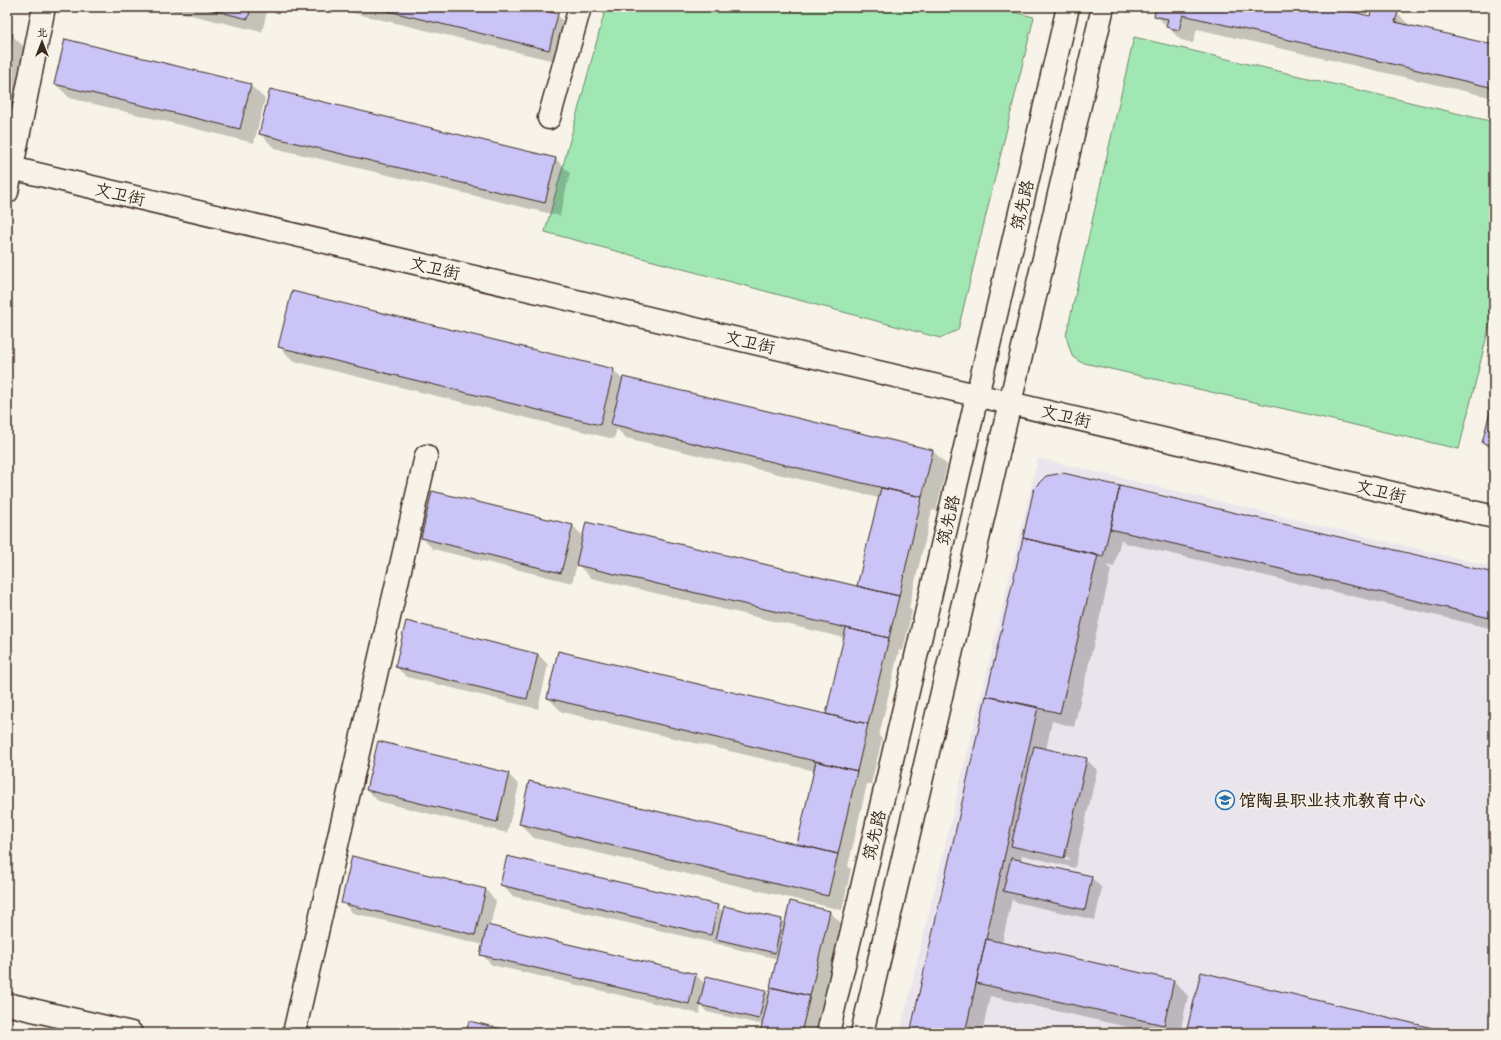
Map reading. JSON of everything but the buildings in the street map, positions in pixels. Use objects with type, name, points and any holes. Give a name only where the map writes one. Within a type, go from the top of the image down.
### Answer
[{"type":"street","points":[[7,192],[10,168],[44,7]]},
{"type":"street","points":[[549,118],[580,7]]},
{"type":"street","name":"筑先路","points":[[828,1033],[1068,7]]},
{"type":"street","name":"筑先路","points":[[862,1033],[1103,7]]},
{"type":"street","name":"文卫街","points":[[10,168],[1494,517]]},
{"type":"street","points":[[294,1033],[426,456]]},
{"type":"street","points":[[7,1004],[131,1033]]},
{"type":"shaded area","name":"馆陶县职业技术教育中心","points":[[1038,458],[1494,567],[1494,1033],[900,1033]]},
{"type":"green space","points":[[606,7],[991,7],[1034,17],[958,330],[940,338],[545,232]]},
{"type":"green space","points":[[1134,37],[1494,122],[1494,307],[1459,449],[1080,362],[1072,356],[1066,336]]},
{"type":"place","name":"馆陶县职业技术教育中心","points":[[1225,800]]}]
